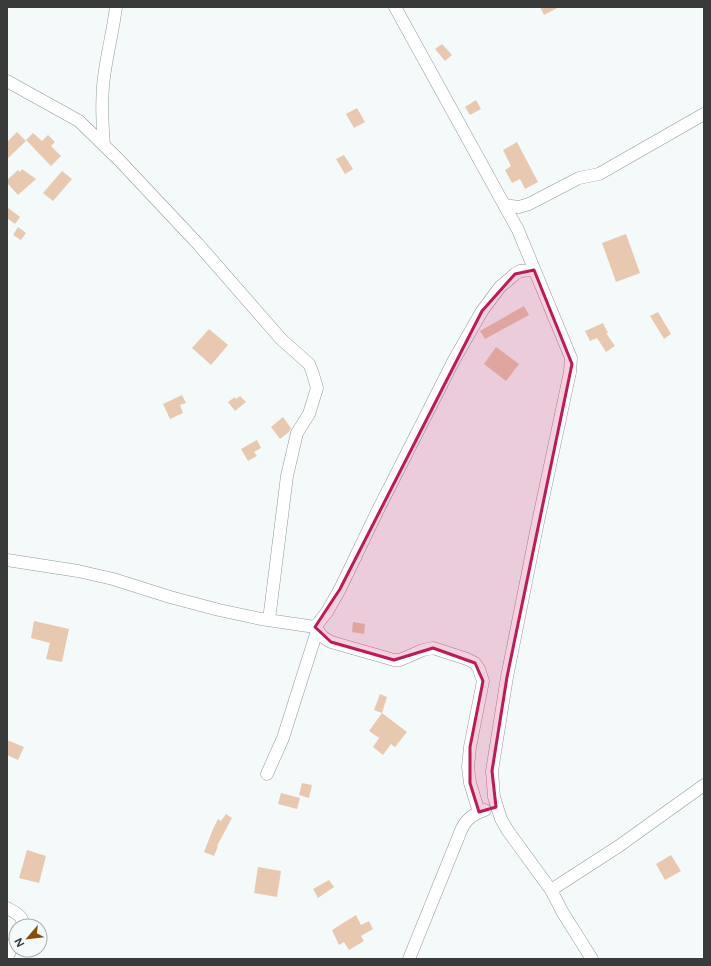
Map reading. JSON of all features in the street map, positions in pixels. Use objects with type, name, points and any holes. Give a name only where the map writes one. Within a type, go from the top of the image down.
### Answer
[{"type":"street","points":[[104,145],[102,96],[116,7]]},
{"type":"street","points":[[396,7],[518,230],[571,358],[572,364],[507,676],[492,771],[494,797],[500,818],[551,890],[563,913],[592,959]]},
{"type":"street","points":[[7,81],[79,121],[104,145],[198,244],[281,339],[309,364],[317,388],[309,414],[297,433],[287,476],[278,538],[269,620]]},
{"type":"street","points":[[504,205],[519,207],[529,204],[579,178],[598,174],[704,114]]},
{"type":"street","points":[[267,774],[283,738],[316,629],[340,589],[384,496],[454,360],[482,310],[500,288],[515,274],[526,270],[534,270]]},
{"type":"street","points":[[7,560],[78,571],[113,579],[220,610],[316,629],[331,642],[394,660],[400,660],[423,650],[433,648],[475,663],[479,668],[483,681],[470,747],[468,767],[470,783],[479,812]]},
{"type":"street","points":[[551,890],[619,846],[704,785]]},
{"type":"street","points":[[409,959],[462,826],[469,818],[479,812],[496,807]]},
{"type":"street","points":[[7,908],[22,918]]},
{"type":"highlighted area","points":[[534,270],[572,364],[507,677],[492,771],[496,807],[479,812],[470,783],[470,747],[483,681],[475,663],[433,648],[394,660],[331,642],[315,627],[340,589],[482,311],[515,274]]},
{"type":"building","points":[[540,7],[559,7],[544,15]]},
{"type":"building","points":[[442,44],[452,55],[445,61],[435,49]]},
{"type":"building","points":[[476,100],[481,109],[470,115],[465,107]]},
{"type":"building","points":[[357,108],[365,122],[354,128],[346,114]]},
{"type":"building","points":[[17,132],[26,141],[7,159],[7,142]]},
{"type":"building","points":[[33,133],[42,141],[48,135],[55,142],[51,146],[61,156],[51,166],[26,140]]},
{"type":"building","points":[[517,142],[538,182],[525,189],[520,179],[512,183],[505,170],[511,166],[503,150]]},
{"type":"building","points":[[344,155],[353,169],[345,174],[336,159]]},
{"type":"building","points":[[22,169],[36,179],[18,195],[7,183],[7,180],[18,170],[20,172]]},
{"type":"building","points":[[62,171],[72,179],[53,201],[43,193]]},
{"type":"building","points":[[7,207],[20,217],[15,224],[7,218]]},
{"type":"building","points":[[18,227],[26,233],[21,240],[13,235]]},
{"type":"building","points":[[626,234],[640,273],[616,282],[602,243]]},
{"type":"building","points":[[524,306],[529,315],[485,339],[480,331]]},
{"type":"building","points":[[658,312],[671,334],[664,339],[650,316]]},
{"type":"building","points":[[603,323],[608,333],[606,333],[615,346],[606,352],[597,338],[590,341],[585,331]]},
{"type":"building","points":[[209,329],[228,345],[211,365],[192,348]]},
{"type":"building","points":[[496,347],[519,364],[506,381],[484,364]]},
{"type":"building","points":[[182,395],[186,403],[180,405],[183,413],[170,419],[163,404]]},
{"type":"building","points":[[240,396],[246,402],[235,411],[228,402],[235,397],[236,399]]},
{"type":"building","points":[[283,417],[291,428],[290,431],[280,439],[271,427]]},
{"type":"building","points":[[257,440],[261,448],[254,452],[257,456],[248,461],[241,449]]},
{"type":"building","points":[[34,621],[69,629],[62,662],[46,659],[50,643],[31,638]]},
{"type":"building","points":[[353,622],[365,624],[364,634],[352,632]]},
{"type":"building","points":[[380,694],[387,697],[382,713],[374,710]]},
{"type":"building","points":[[382,713],[407,732],[395,747],[391,744],[383,755],[373,747],[379,738],[369,731]]},
{"type":"building","points":[[7,740],[24,747],[18,760],[7,755]]},
{"type":"building","points":[[302,783],[312,785],[309,798],[299,795]]},
{"type":"building","points":[[281,793],[300,798],[297,809],[278,804]]},
{"type":"building","points":[[226,814],[232,818],[217,846],[214,856],[204,852],[218,819],[221,821]]},
{"type":"building","points":[[27,850],[46,856],[39,883],[19,878]]},
{"type":"building","points":[[671,855],[681,871],[665,880],[656,864]]},
{"type":"building","points":[[258,867],[281,871],[277,897],[254,893]]},
{"type":"building","points":[[329,880],[334,887],[318,898],[313,889]]},
{"type":"building","points":[[356,915],[361,925],[369,921],[373,929],[361,936],[364,941],[349,950],[344,942],[339,945],[332,930]]}]
